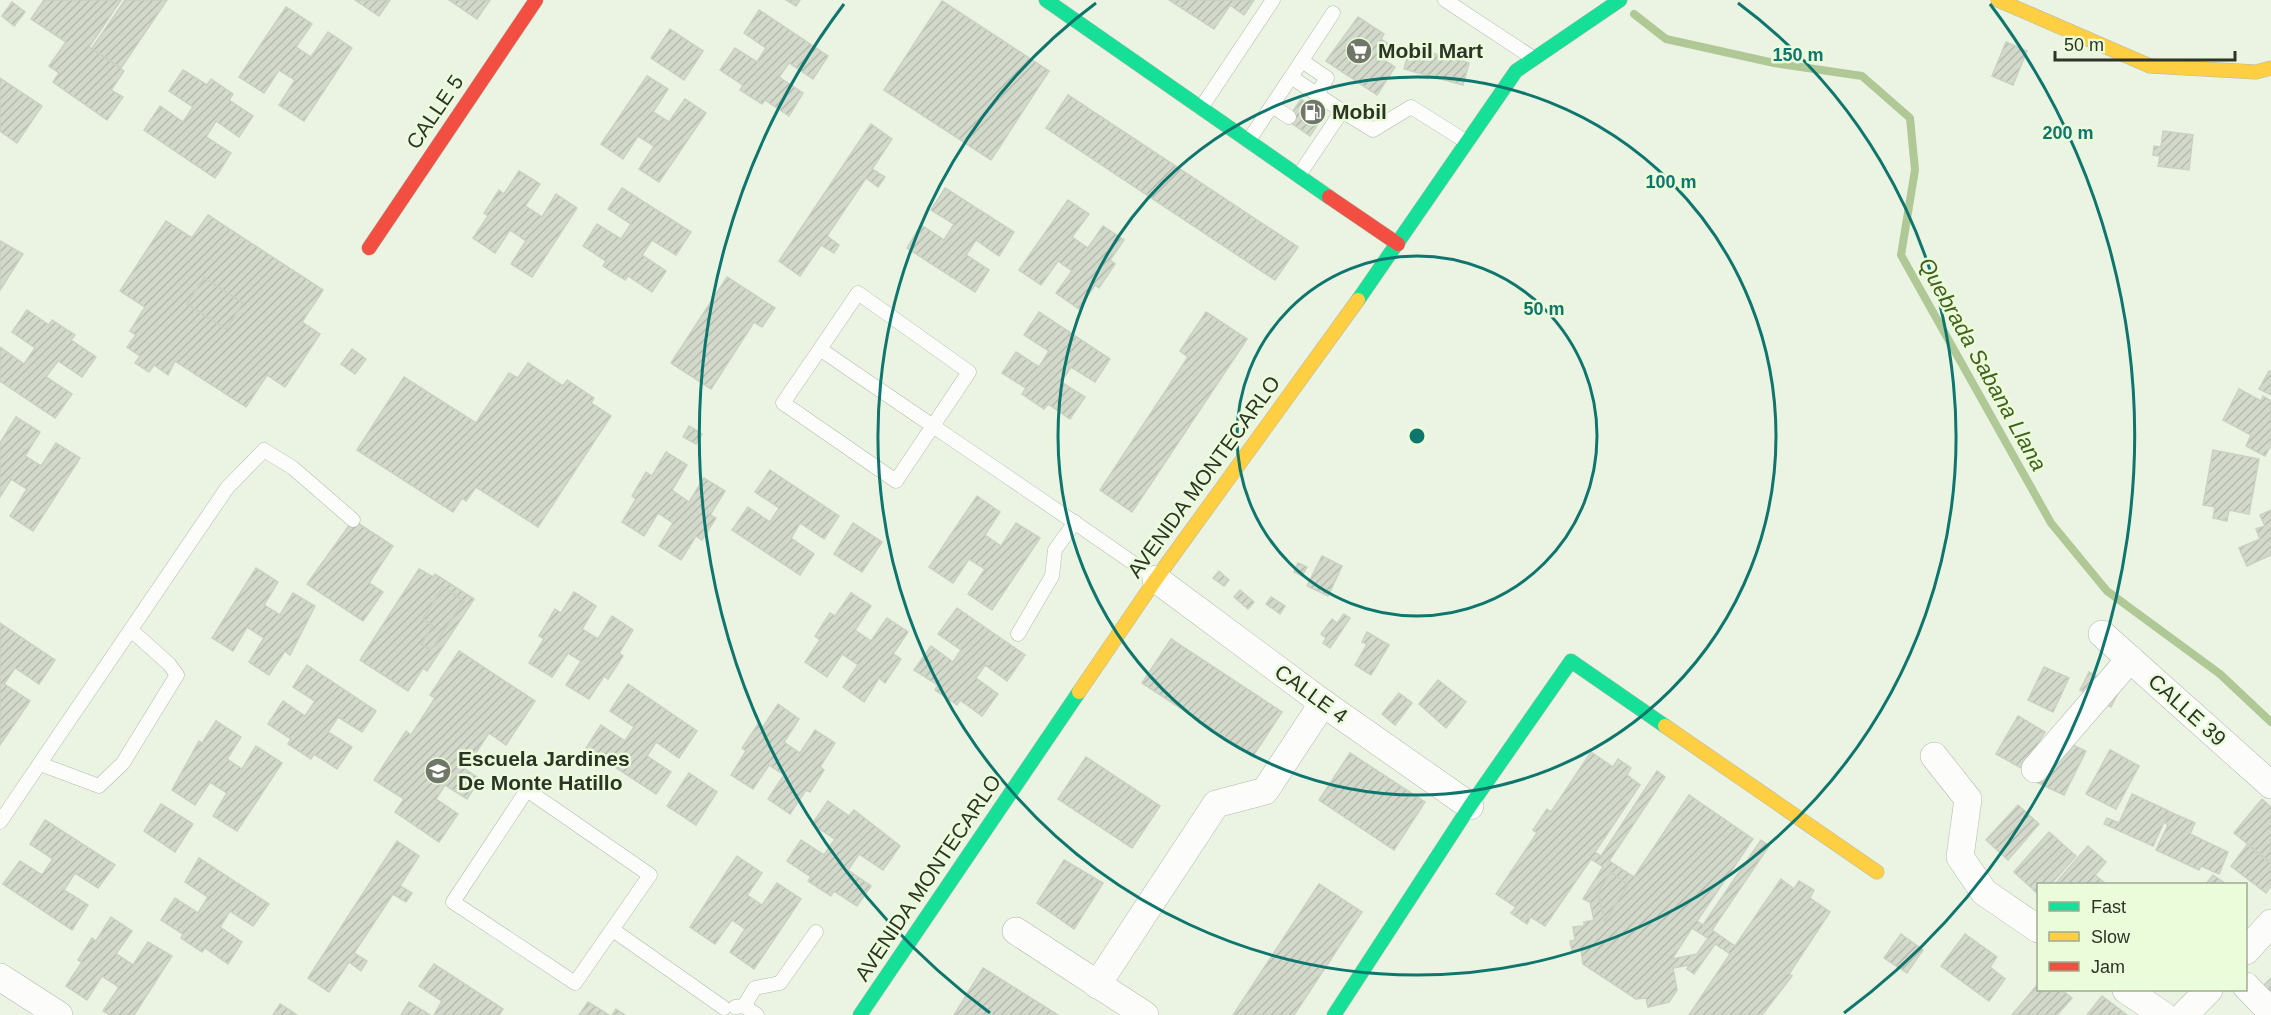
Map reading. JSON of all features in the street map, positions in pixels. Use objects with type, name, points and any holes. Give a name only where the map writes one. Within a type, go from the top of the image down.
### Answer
[{"type":"street","name":"CALLE 5","points":[[369,248],[536,0]]},
{"type":"street","points":[[1046,0],[1074,8],[1201,108],[1398,244]]},
{"type":"street","name":"AVENIDA MONTECARLO","points":[[863,1011],[1156,579],[1398,244],[1516,71],[1620,0]]},
{"type":"street","points":[[1998,0],[2150,66],[2256,72],[2271,68]]},
{"type":"street","name":"CALLE 4","points":[[1156,579],[1323,704],[1470,806]]},
{"type":"street","name":"CALLE 39","points":[[2102,634],[2271,785]]},
{"type":"street","points":[[2035,769],[2130,659]]},
{"type":"street","points":[[1334,1015],[1470,806],[1571,661],[1877,872]]},
{"type":"street","points":[[1097,985],[1216,804],[1265,791],[1323,704]]},
{"type":"street","points":[[1934,756],[1968,799],[1960,857],[1984,892],[2037,928]]},
{"type":"street","points":[[2247,950],[2271,922]]},
{"type":"street","points":[[1016,932],[1145,1015]]},
{"type":"street","points":[[0,977],[59,1015]]},
{"type":"street","points":[[2247,987],[2271,1012]]},
{"type":"street","points":[[2127,991],[2163,1015]]},
{"type":"street","points":[[2184,1015],[2208,991]]},
{"type":"lane","points":[[1201,108],[1274,0]]},
{"type":"lane","points":[[1445,0],[1534,59]]},
{"type":"lane","points":[[1249,140],[1333,13]]},
{"type":"lane","points":[[1302,61],[1327,78],[1317,94]]},
{"type":"lane","points":[[1291,77],[1372,130],[1412,107],[1467,142]]},
{"type":"lane","points":[[1272,106],[1289,117]]},
{"type":"lane","points":[[1299,175],[1317,136],[1342,111]]},
{"type":"lane","points":[[858,293],[969,372],[896,481],[783,403],[820,349],[858,293]]},
{"type":"lane","points":[[820,349],[1156,579]]},
{"type":"lane","points":[[0,822],[227,488],[264,450],[293,468],[352,520]]},
{"type":"lane","points":[[1018,634],[1052,576],[1055,550],[1075,522]]},
{"type":"lane","points":[[40,764],[99,786],[123,763],[177,675],[169,664],[131,630]]},
{"type":"lane","points":[[528,790],[650,875],[613,930],[575,983],[453,902],[528,790]]},
{"type":"lane","points":[[613,930],[725,1011],[744,1006],[755,988],[780,983],[816,932]]},
{"type":"lane","points":[[744,1006],[757,1015]]},
{"type":"lane","points":[[863,1011],[879,1015]]},
{"type":"building","points":[[44,0],[121,0],[89,47],[124,71],[111,90],[123,97],[107,120],[53,82],[59,73],[49,66],[66,42],[31,19]]},
{"type":"building","points":[[125,0],[167,0],[121,68],[92,48]]},
{"type":"building","points":[[355,0],[390,0],[379,16]]},
{"type":"building","points":[[449,0],[490,0],[477,19]]},
{"type":"building","points":[[786,0],[800,0],[796,6]]},
{"type":"building","points":[[1169,0],[1254,0],[1244,15],[1230,5],[1214,29]]},
{"type":"building","points":[[942,1],[1049,71],[991,160],[884,90]]},
{"type":"building","points":[[12,2],[25,12],[14,26],[2,16]]},
{"type":"building","points":[[286,7],[312,24],[296,47],[311,57],[328,32],[352,48],[304,121],[279,105],[295,80],[279,70],[264,93],[239,77]]},
{"type":"building","points":[[759,10],[828,56],[813,79],[789,63],[779,77],[803,93],[789,116],[765,100],[762,104],[740,90],[743,85],[720,70],[735,48],[757,62],[766,48],[744,33]]},
{"type":"building","name":"Mobil Mart","points":[[1358,17],[1384,34],[1381,39],[1390,45],[1381,58],[1395,67],[1377,95],[1326,61]]},
{"type":"building","points":[[670,29],[703,51],[684,80],[651,58]]},
{"type":"building","points":[[2006,42],[2027,51],[2013,85],[1992,76]]},
{"type":"building","points":[[1410,47],[1469,63],[1463,85],[1404,69]]},
{"type":"building","points":[[183,70],[207,85],[211,79],[233,94],[229,100],[253,116],[239,137],[216,121],[206,137],[231,153],[215,178],[144,130],[160,106],[183,122],[193,107],[169,91]]},
{"type":"building","points":[[647,76],[668,89],[653,112],[669,122],[685,99],[706,113],[659,182],[639,169],[654,146],[638,136],[623,159],[601,144]]},
{"type":"building","points":[[0,78],[42,106],[17,143],[0,131]]},
{"type":"building","points":[[1068,95],[1298,247],[1275,280],[1046,128]]},
{"type":"building","points":[[1301,99],[1324,115],[1310,136],[1287,120]]},
{"type":"building","points":[[871,124],[892,139],[872,169],[885,177],[878,187],[866,178],[827,236],[839,245],[834,253],[821,245],[800,276],[779,261]]},
{"type":"building","points":[[2163,131],[2193,135],[2189,170],[2158,166],[2160,156],[2153,155],[2154,146],[2161,147]]},
{"type":"building","points":[[519,171],[540,184],[525,206],[542,217],[556,194],[577,208],[532,277],[511,264],[526,241],[510,230],[495,253],[473,238],[488,216],[484,213],[499,190],[504,194]]},
{"type":"building","points":[[622,188],[691,232],[676,255],[652,240],[642,255],[666,271],[652,292],[628,276],[625,280],[603,266],[606,261],[583,246],[597,224],[621,239],[631,224],[608,209]]},
{"type":"building","points":[[945,188],[1014,232],[999,256],[976,240],[966,255],[989,270],[975,292],[907,248],[921,225],[944,240],[954,224],[931,210]]},
{"type":"building","points":[[1068,200],[1089,214],[1072,237],[1088,248],[1103,226],[1124,240],[1110,260],[1115,264],[1099,288],[1095,285],[1079,309],[1056,293],[1072,271],[1058,261],[1041,285],[1019,270]]},
{"type":"building","points":[[208,215],[323,290],[302,322],[320,334],[285,387],[267,375],[246,407],[175,361],[168,375],[154,365],[149,372],[135,363],[140,356],[127,347],[136,335],[130,331],[145,307],[120,291],[166,221],[192,238]],"holes":[[[204,278],[243,303],[226,329],[187,304]]]},
{"type":"building","points":[[0,241],[23,254],[0,290]]},
{"type":"building","points":[[727,277],[775,308],[762,327],[754,322],[711,389],[671,363]]},
{"type":"building","points":[[204,278],[243,303],[226,329],[187,304]]},
{"type":"building","points":[[27,310],[49,325],[52,320],[75,335],[71,340],[96,357],[82,377],[58,361],[46,377],[72,394],[55,418],[0,381],[0,347],[24,364],[35,348],[12,332]]},
{"type":"building","points":[[1039,312],[1110,359],[1095,382],[1071,367],[1061,382],[1085,397],[1070,419],[1048,404],[1044,409],[1022,394],[1026,388],[1002,373],[1016,352],[1039,367],[1049,351],[1024,335]]},
{"type":"building","points":[[1206,312],[1247,339],[1132,512],[1100,490],[1188,357],[1180,351]]},
{"type":"building","points":[[352,349],[366,359],[355,374],[341,364]]},
{"type":"building","points":[[528,363],[563,386],[567,380],[594,398],[591,403],[611,416],[538,527],[476,487],[466,501],[462,498],[453,512],[357,450],[404,377],[476,423],[509,373],[518,378]]},
{"type":"building","points":[[2269,371],[2271,372],[2271,395],[2259,389]]},
{"type":"building","points":[[2239,389],[2261,401],[2263,396],[2271,401],[2271,445],[2265,456],[2246,446],[2251,435],[2223,420]]},
{"type":"building","points":[[16,417],[40,432],[25,456],[41,466],[56,443],[80,458],[33,531],[10,516],[27,489],[11,479],[0,497],[0,443]]},
{"type":"building","points":[[689,426],[702,434],[696,444],[683,437]]},
{"type":"building","points":[[2213,450],[2259,459],[2249,514],[2229,510],[2227,521],[2213,518],[2215,507],[2203,505]]},
{"type":"building","points":[[666,452],[687,465],[672,490],[689,502],[704,478],[725,491],[710,515],[716,518],[702,540],[696,536],[681,560],[659,546],[673,523],[658,513],[644,536],[622,522],[636,499],[632,496],[646,472],[652,476]]},
{"type":"building","points":[[770,470],[839,516],[824,539],[800,523],[791,538],[814,554],[800,575],[732,530],[748,507],[770,522],[779,508],[755,492]]},
{"type":"building","points":[[977,496],[1000,512],[985,535],[1001,546],[1016,523],[1040,538],[992,610],[968,594],[985,569],[969,559],[953,583],[929,567]]},
{"type":"building","points":[[2271,510],[2271,555],[2247,566],[2239,548],[2260,539],[2256,529],[2265,526],[2260,515]]},
{"type":"building","points":[[353,520],[393,546],[369,583],[383,592],[363,621],[307,584]]},
{"type":"building","points":[[853,523],[882,542],[862,572],[834,554]]},
{"type":"building","points":[[1322,556],[1342,566],[1328,596],[1307,586]]},
{"type":"building","points":[[1298,563],[1307,567],[1302,576],[1294,572]]},
{"type":"building","points":[[256,568],[278,582],[264,605],[280,615],[293,593],[315,606],[290,655],[285,651],[269,675],[249,662],[264,638],[247,627],[233,651],[212,638]]},
{"type":"building","points":[[419,569],[433,577],[435,574],[474,599],[427,671],[423,668],[408,691],[360,660]],"holes":[[[443,587],[464,601],[431,650],[421,644],[433,626],[423,619]]]},
{"type":"building","points":[[1219,571],[1229,580],[1224,586],[1213,578]]},
{"type":"building","points":[[443,587],[464,601],[431,650],[421,644],[433,626],[423,619]]},
{"type":"building","points":[[1240,590],[1254,602],[1248,609],[1234,597]]},
{"type":"building","points":[[574,592],[596,606],[582,629],[598,639],[612,616],[633,630],[619,653],[623,656],[608,679],[604,676],[589,699],[566,685],[581,661],[568,653],[552,677],[529,663],[544,639],[539,636],[555,609],[561,613]]},
{"type":"building","points":[[851,593],[871,606],[855,630],[871,641],[887,618],[908,632],[893,654],[901,659],[885,683],[879,678],[864,702],[843,687],[858,665],[842,654],[827,677],[805,662],[820,640],[815,636],[830,613],[835,616]]},
{"type":"building","points":[[1271,597],[1285,606],[1280,614],[1266,604]]},
{"type":"building","points":[[957,608],[1025,655],[1007,681],[985,665],[976,678],[998,694],[982,716],[960,700],[957,705],[935,690],[938,685],[914,670],[931,646],[953,662],[961,650],[938,634]]},
{"type":"building","points":[[1344,614],[1350,618],[1330,648],[1323,643],[1326,638],[1321,634],[1332,619],[1337,623]]},
{"type":"building","points":[[0,623],[55,660],[39,684],[15,668],[4,684],[30,701],[0,745]]},
{"type":"building","points":[[1367,632],[1389,645],[1371,675],[1355,665],[1367,644],[1362,642]]},
{"type":"building","points":[[1171,639],[1282,712],[1253,756],[1142,683]]},
{"type":"building","points":[[459,651],[535,701],[506,745],[489,733],[465,769],[480,779],[467,799],[445,785],[436,799],[458,814],[439,842],[395,812],[404,799],[374,780],[406,731],[411,735],[435,698],[430,695]]},
{"type":"building","points":[[307,665],[376,711],[362,732],[338,717],[328,732],[352,747],[337,769],[314,754],[311,759],[288,744],[291,739],[268,724],[283,701],[305,716],[315,701],[293,687]]},
{"type":"building","points":[[2044,667],[2069,678],[2053,712],[2028,700]]},
{"type":"building","points":[[2089,672],[2120,689],[2111,707],[2080,690]]},
{"type":"building","points":[[1438,680],[1466,702],[1446,728],[1419,704]]},
{"type":"building","points":[[628,684],[697,731],[679,758],[656,742],[647,756],[671,772],[656,794],[586,748],[601,725],[625,741],[634,727],[610,711]]},
{"type":"building","points":[[1399,693],[1412,703],[1395,725],[1382,714]]},
{"type":"building","points":[[778,704],[799,719],[784,742],[800,753],[815,730],[835,743],[820,767],[824,770],[810,792],[806,790],[790,814],[768,799],[784,775],[769,765],[753,789],[731,775],[746,751],[742,748],[758,724],[763,727]]},
{"type":"building","points":[[2018,716],[2045,732],[2023,769],[1996,754]]},
{"type":"building","points":[[216,721],[241,737],[227,759],[242,769],[256,746],[282,763],[237,831],[213,816],[227,793],[210,782],[195,805],[172,790],[199,741],[202,743]]},
{"type":"building","points":[[2058,738],[2086,751],[2064,795],[2036,782]]},
{"type":"building","points":[[2110,750],[2139,766],[2116,809],[2086,794]]},
{"type":"building","points":[[1591,752],[1613,767],[1618,759],[1631,768],[1627,775],[1640,785],[1595,852],[1601,856],[1657,771],[1665,777],[1609,861],[1634,877],[1689,795],[1753,839],[1697,921],[1703,925],[1761,840],[1769,846],[1712,930],[1735,946],[1781,879],[1794,889],[1799,881],[1814,890],[1810,898],[1830,912],[1789,974],[1792,976],[1762,1015],[1689,1015],[1730,954],[1715,944],[1694,974],[1687,969],[1689,965],[1673,968],[1677,990],[1669,1002],[1648,1007],[1646,998],[1636,999],[1583,964],[1581,950],[1572,951],[1570,941],[1575,940],[1573,927],[1584,926],[1584,922],[1594,920],[1590,902],[1583,899],[1603,867],[1591,859],[1545,926],[1531,917],[1527,924],[1511,913],[1516,907],[1496,894],[1537,833],[1533,830],[1547,809],[1551,812]],"holes":[[[1611,872],[1628,885],[1605,921],[1598,892]],[[1692,928],[1708,938],[1697,954],[1672,959]]]},
{"type":"building","points":[[1350,753],[1425,802],[1394,850],[1319,800]]},
{"type":"building","points":[[1086,757],[1160,806],[1132,848],[1058,799]]},
{"type":"building","points":[[689,773],[717,792],[696,825],[667,806]]},
{"type":"building","points":[[2132,794],[2169,811],[2153,846],[2104,824],[2107,818],[2119,823]]},
{"type":"building","points":[[2262,799],[2271,807],[2271,863],[2234,833]]},
{"type":"building","points":[[828,801],[849,816],[854,810],[900,846],[883,870],[859,854],[848,870],[871,886],[857,906],[834,891],[831,896],[808,881],[811,877],[787,861],[801,840],[824,855],[835,839],[812,824]]},
{"type":"building","points":[[161,804],[193,824],[175,852],[144,831]]},
{"type":"building","points":[[2018,805],[2039,824],[2008,860],[1986,840]]},
{"type":"building","points":[[2170,812],[2195,823],[2190,834],[2228,852],[2219,874],[2201,866],[2199,870],[2156,850],[2168,825],[2165,823]]},
{"type":"building","points":[[45,820],[115,865],[98,888],[75,873],[64,890],[88,905],[72,930],[3,884],[20,861],[42,875],[53,859],[30,844]]},
{"type":"building","points":[[2049,832],[2076,856],[2052,883],[2037,883],[2037,893],[2014,872]]},
{"type":"building","points":[[397,841],[419,856],[400,886],[412,893],[406,902],[393,894],[354,953],[367,961],[361,971],[349,962],[329,992],[308,978]]},
{"type":"building","points":[[2247,845],[2271,864],[2271,886],[2266,893],[2231,866]]},
{"type":"building","points":[[2088,846],[2106,862],[2095,875],[2105,883],[2056,883]]},
{"type":"building","points":[[737,856],[762,873],[747,895],[762,905],[777,883],[801,899],[754,969],[730,952],[745,929],[732,920],[715,944],[690,927]]},
{"type":"building","points":[[199,858],[269,904],[253,926],[230,911],[220,927],[242,942],[228,964],[205,948],[202,952],[181,938],[183,934],[161,920],[175,898],[198,913],[208,897],[185,882]]},
{"type":"building","points":[[1064,860],[1103,883],[1074,929],[1037,903]]},
{"type":"building","points":[[1611,872],[1628,885],[1605,921],[1598,892]]},
{"type":"building","points":[[2213,875],[2225,883],[2207,883]]},
{"type":"building","points":[[1319,884],[1362,912],[1294,1015],[1233,1015]]},
{"type":"building","points":[[111,917],[132,931],[116,954],[133,965],[148,942],[172,956],[134,1015],[110,1015],[103,1011],[119,987],[102,976],[87,1000],[66,986],[82,962],[78,960],[92,938],[96,941]]},
{"type":"building","points":[[1901,934],[1923,950],[1907,973],[1884,958]]},
{"type":"building","points":[[1965,934],[1997,957],[1990,967],[2005,979],[1989,1001],[1941,966]]},
{"type":"building","points":[[434,964],[503,1009],[499,1015],[434,1015],[442,1001],[419,986]]},
{"type":"building","points":[[983,968],[1058,1015],[954,1015]]},
{"type":"building","points":[[2271,978],[2271,998],[2261,988]]},
{"type":"building","points":[[2037,985],[2037,991],[2063,991],[2072,998],[2057,1015],[2012,1015]]},
{"type":"building","points":[[2102,996],[2127,1015],[2087,1015]]},
{"type":"building","points":[[409,1002],[430,1015],[401,1015]]},
{"type":"building","points":[[588,1002],[609,1015],[579,1015]]},
{"type":"building","points":[[280,1004],[297,1015],[273,1015]]},
{"type":"building","points":[[616,1009],[625,1015],[612,1015]]},
{"type":"waterway","name":"Quebrada Sabana Llana","points":[[1634,14],[1666,39],[1774,63],[1862,76],[1910,118],[1915,170],[1901,255],[2051,523],[2107,591],[2220,674],[2271,722]]},
{"type":"traffic: fast","points":[[1046,0],[1329,197]]},
{"type":"traffic: fast","points":[[1358,300],[1516,71],[1620,0]]},
{"type":"traffic: fast","points":[[1334,1015],[1470,806],[1571,661],[1665,726]]},
{"type":"traffic: fast","points":[[860,1015],[1079,692]]},
{"type":"traffic: slow","points":[[1998,0],[2150,66],[2256,72],[2271,68]]},
{"type":"traffic: slow","points":[[1079,692],[1156,579],[1358,300]]},
{"type":"traffic: slow","points":[[1665,726],[1877,872]]},
{"type":"traffic: jam","points":[[369,248],[536,0]]},
{"type":"traffic: jam","points":[[1329,197],[1398,244]]},
{"type":"place","name":"Mobil Mart","points":[[1359,51]]},
{"type":"place","name":"Mobil","points":[[1313,112]]},
{"type":"place","name":"Escuela Jardines De Monte Hatillo","points":[[438,771]]}]
